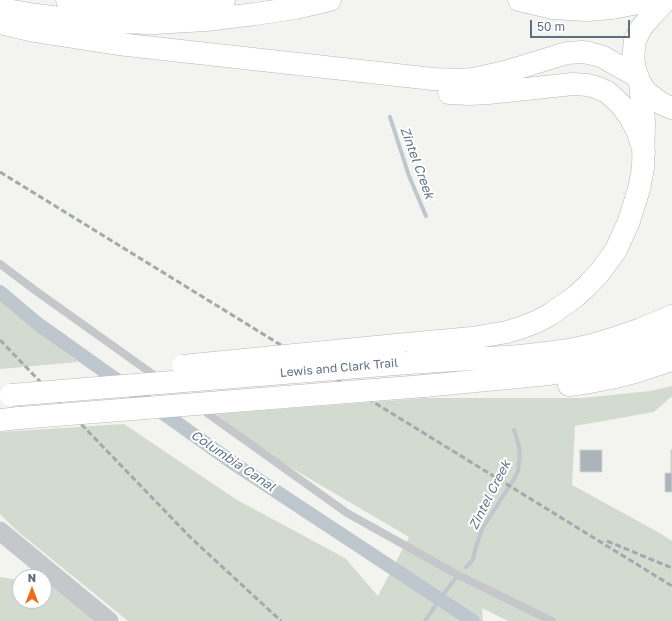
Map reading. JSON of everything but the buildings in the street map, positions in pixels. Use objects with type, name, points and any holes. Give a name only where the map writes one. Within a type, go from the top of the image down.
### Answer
[{"type":"highway","points":[[67,0],[120,4],[175,4],[224,0]]},
{"type":"highway","points":[[0,9],[85,21],[154,23],[182,22],[247,15],[296,8],[330,0]]},
{"type":"highway","points":[[519,0],[553,8],[587,10],[612,8],[654,0]]},
{"type":"highway","points":[[666,0],[641,28],[635,40],[633,59],[639,80],[646,92],[652,98],[672,108]]},
{"type":"highway","points":[[0,23],[34,31],[96,41],[433,79],[473,79],[506,72],[567,52],[582,52],[603,57],[639,80]]},
{"type":"highway","points":[[255,59],[432,92],[470,94],[573,84],[588,85],[607,92],[621,105],[637,130],[644,152]]},
{"type":"highway","points":[[5,395],[74,380],[121,372],[472,338],[507,332],[538,321],[564,305],[584,289],[600,272],[616,250],[623,236],[639,190],[643,168],[644,121],[639,80]]},
{"type":"highway","name":"Lewis and Clark Trail","points":[[5,395],[408,363],[520,356],[569,350],[592,345],[639,330],[672,316]]},
{"type":"highway","name":"Lewis and Clark Trail","points":[[9,419],[424,386],[549,374],[574,370],[622,358],[672,339]]},
{"type":"highway","points":[[424,386],[534,386],[576,384],[611,378],[672,360]]},
{"type":"street","points":[[0,531],[109,621]]},
{"type":"lane","points":[[0,264],[42,296],[172,388]]},
{"type":"lane","points":[[185,398],[347,513],[458,575],[552,621]]},
{"type":"shaded area","points":[[0,300],[78,362],[0,369]]},
{"type":"shaded area","points":[[672,386],[672,396],[654,412],[575,426],[572,485],[672,541],[672,621],[508,621],[482,608],[483,621],[128,621],[16,530],[0,514],[0,432],[124,424],[237,500],[345,558],[378,596],[409,537],[271,456],[216,414],[425,398],[582,398],[650,391]]},
{"type":"shaded area","points":[[0,577],[12,579],[12,609],[52,609],[52,584],[60,585],[102,621],[0,621]]},
{"type":"waterway","name":"Zintel Creek","points":[[390,117],[409,176],[426,216]]},
{"type":"waterway","name":"Columbia Canal","points":[[0,292],[38,324],[236,465],[473,621]]},
{"type":"waterway","name":"Zintel Creek","points":[[466,567],[473,559],[482,529],[518,471],[520,456],[519,446],[514,430]]},
{"type":"waterway","name":"Zintel Creek","points":[[425,621],[458,575]]},
{"type":"railway","points":[[0,172],[672,586]]},
{"type":"railway","points":[[0,340],[191,538],[281,621]]},
{"type":"railway","points":[[607,541],[672,568]]}]
